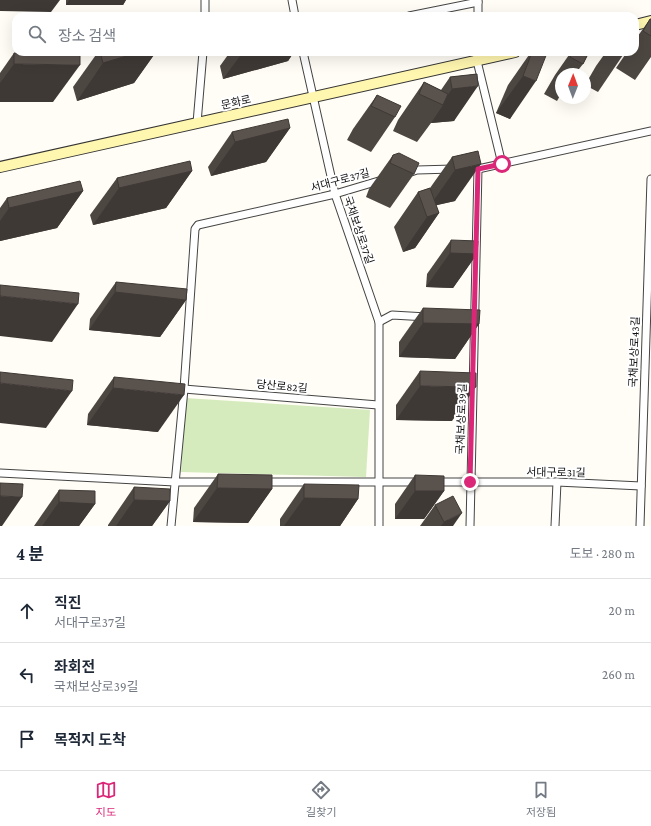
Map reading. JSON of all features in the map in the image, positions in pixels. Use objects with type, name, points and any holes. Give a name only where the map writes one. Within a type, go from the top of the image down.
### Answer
[{"type":"main road","points":[[639,24],[651,22]]},
{"type":"main road","name":"문화로","points":[[0,167],[312,97],[477,56]]},
{"type":"street","points":[[205,0],[205,12]]},
{"type":"street","points":[[292,0],[294,12]]},
{"type":"street","points":[[427,12],[478,1],[478,12]]},
{"type":"street","points":[[197,123],[203,56]]},
{"type":"street","name":"국채보상로37길","points":[[304,56],[312,97],[336,194],[379,322],[379,526]]},
{"type":"street","points":[[477,56],[502,164]]},
{"type":"street","points":[[402,174],[417,170],[478,169],[651,131]]},
{"type":"street","name":"국채보상로39길","points":[[470,526],[478,169]]},
{"type":"street","name":"서대구로37길","points":[[184,389],[195,229],[198,225],[336,194],[387,179]]},
{"type":"street","name":"국채보상로43길","points":[[640,526],[651,179]]},
{"type":"street","points":[[379,322],[392,315],[436,318]]},
{"type":"street","points":[[467,320],[475,321]]},
{"type":"street","points":[[171,526],[184,389]]},
{"type":"street","name":"당산로82길","points":[[184,389],[378,405]]},
{"type":"street","points":[[643,396],[651,396]]},
{"type":"street","points":[[0,473],[175,482],[228,482]]},
{"type":"street","name":"서대구로31길","points":[[258,482],[557,482],[641,486]]},
{"type":"street","points":[[555,526],[557,482]]},
{"type":"green space","points":[[185,398],[370,410],[366,477],[181,472]]},
{"type":"building","points":[[651,19],[651,36],[643,31]]},
{"type":"building","points":[[14,56],[80,56],[80,65],[14,64]]},
{"type":"building","points":[[101,56],[127,56],[103,63]]},
{"type":"building","points":[[530,56],[546,56],[536,81],[523,76]]},
{"type":"building","points":[[571,56],[587,56],[583,64]]},
{"type":"building","points":[[477,74],[478,86],[452,89],[450,77]]},
{"type":"building","points":[[424,82],[448,94],[443,105],[419,94]]},
{"type":"building","points":[[377,95],[401,106],[395,117],[371,106]]},
{"type":"building","points":[[288,119],[290,128],[235,142],[232,132]]},
{"type":"building","points":[[478,151],[481,164],[455,170],[452,157]]},
{"type":"building","points":[[399,153],[419,163],[414,174],[390,163],[393,155]]},
{"type":"building","points":[[190,161],[192,171],[119,188],[117,178]]},
{"type":"building","points":[[80,181],[83,191],[9,208],[7,198]]},
{"type":"building","points":[[430,188],[439,213],[427,217],[418,192]]},
{"type":"building","points":[[451,240],[478,241],[477,254],[450,253]]},
{"type":"building","points":[[116,282],[187,289],[186,300],[115,292]]},
{"type":"building","points":[[0,285],[79,293],[78,304],[0,296]]},
{"type":"building","points":[[423,308],[480,310],[479,324],[423,323]]},
{"type":"building","points":[[420,371],[476,373],[476,387],[420,386]]},
{"type":"building","points":[[0,372],[73,380],[72,391],[0,383]]},
{"type":"building","points":[[114,377],[185,384],[184,395],[113,388]]},
{"type":"building","points":[[218,474],[272,475],[272,489],[217,488]]},
{"type":"building","points":[[415,475],[444,476],[444,491],[415,491]]},
{"type":"building","points":[[0,483],[23,484],[22,497],[0,496]]},
{"type":"building","points":[[304,484],[359,485],[358,499],[304,498]]},
{"type":"building","points":[[134,487],[170,489],[170,501],[134,500]]},
{"type":"building","points":[[59,490],[95,491],[95,504],[59,502]]},
{"type":"building","points":[[453,496],[462,513],[444,522],[435,505]]},
{"type":"route","points":[[470,482],[478,169],[502,164]]}]
